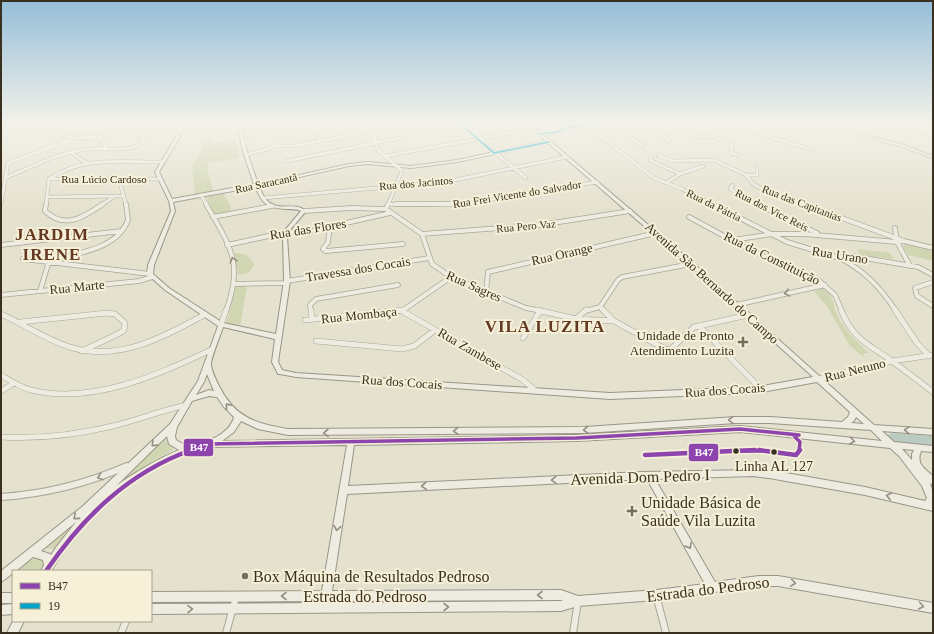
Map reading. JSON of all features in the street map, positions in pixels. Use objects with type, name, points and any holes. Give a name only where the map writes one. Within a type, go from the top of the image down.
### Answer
[{"type":"main road","points":[[167,154],[158,168],[160,179],[171,201],[173,211],[172,217],[151,265],[151,276],[204,315],[221,325],[278,337]]},
{"type":"main road","name":"Rua Saracantã","points":[[171,201],[258,185],[356,164],[399,167],[457,161],[491,154]]},
{"type":"main road","name":"Avenida São Bernardo do Campo","points":[[563,154],[691,264],[893,446],[926,484],[931,499],[930,506]]},
{"type":"main road","points":[[922,154],[933,158]]},
{"type":"main road","points":[[246,155],[248,168],[258,185],[263,198],[268,204],[304,211],[287,232]]},
{"type":"main road","name":"Rua dos Cocais","points":[[287,232],[285,240],[286,282],[275,362],[278,370],[285,374],[632,396],[761,389],[818,379]]},
{"type":"main road","points":[[1,577],[33,553],[86,509],[173,426],[190,402],[208,366],[221,325]]},
{"type":"main road","points":[[208,366],[219,395],[238,417],[251,424],[271,430],[307,433],[584,430],[736,420],[770,420],[933,432]]},
{"type":"main road","points":[[190,402],[205,394],[219,395]]},
{"type":"main road","points":[[843,426],[851,418],[854,410]]},
{"type":"main road","points":[[208,444],[231,431],[236,424],[238,417]]},
{"type":"main road","points":[[824,438],[822,429],[830,425]]},
{"type":"main road","points":[[173,426],[171,436],[172,442],[186,450]]},
{"type":"main road","points":[[48,568],[76,530],[120,488],[149,467],[186,450],[208,444],[577,438],[740,429],[933,449]]},
{"type":"main road","points":[[324,608],[351,441]]},
{"type":"main road","points":[[919,448],[914,456],[915,462],[933,481]]},
{"type":"main road","name":"Avenida Dom Pedro I","points":[[344,490],[649,476],[769,474],[865,491],[930,506]]},
{"type":"main road","points":[[649,476],[712,587]]},
{"type":"main road","points":[[33,553],[47,557],[48,568]]},
{"type":"main road","name":"Estrada do Pedroso","points":[[152,609],[561,606],[578,601],[656,595],[759,581],[778,581],[933,608]]},
{"type":"main road","name":"Estrada do Pedroso","points":[[152,597],[561,595],[578,601]]},
{"type":"main road","points":[[1,598],[12,598]]},
{"type":"main road","points":[[1,610],[12,609]]},
{"type":"main road","points":[[12,633],[18,622]]},
{"type":"street","points":[[1,204],[5,178],[10,162],[33,154]]},
{"type":"street","points":[[5,178],[70,154]]},
{"type":"street","points":[[73,154],[86,164]]},
{"type":"street","points":[[246,155],[251,154]]},
{"type":"street","points":[[287,160],[323,154]]},
{"type":"street","points":[[382,154],[399,167],[402,174],[386,209]]},
{"type":"street","points":[[385,156],[398,154]]},
{"type":"street","points":[[495,154],[526,178]]},
{"type":"street","name":"Rua da Pátria","points":[[623,154],[654,178],[666,182],[772,234]]},
{"type":"street","points":[[733,154],[738,155]]},
{"type":"street","name":"Rua das Capitanias","points":[[658,155],[672,162],[714,160],[746,175],[752,183],[760,188],[897,240]]},
{"type":"street","name":"Rua dos Jacintos","points":[[263,198],[397,185],[446,182],[567,157]]},
{"type":"street","points":[[650,157],[650,160],[680,174]]},
{"type":"street","points":[[115,196],[78,218],[63,223],[49,217],[45,211],[44,204],[47,197],[49,179],[60,172],[86,164],[162,162]]},
{"type":"street","points":[[666,182],[680,174],[702,166]]},
{"type":"street","points":[[746,175],[757,175],[757,167]]},
{"type":"street","name":"Rua Lúcio Cardoso","points":[[49,179],[160,179]]},
{"type":"street","points":[[49,262],[108,244],[121,231],[128,220],[119,179]]},
{"type":"street","name":"Rua Frei Vicente do Salvador","points":[[388,204],[454,205],[597,182]]},
{"type":"street","name":"Rua dos Vice Reis","points":[[733,185],[730,188],[738,195],[820,235]]},
{"type":"street","points":[[201,195],[227,245],[234,265],[234,284],[221,325]]},
{"type":"street","points":[[47,197],[122,196]]},
{"type":"street","points":[[213,217],[272,206]]},
{"type":"street","points":[[304,211],[352,208],[386,209],[422,234]]},
{"type":"street","name":"Rua Pero Vaz","points":[[422,234],[540,225],[630,211]]},
{"type":"street","name":"Rua das Flores","points":[[227,245],[287,232],[311,231],[330,228],[390,213]]},
{"type":"street","name":"Rua da Constituição","points":[[689,217],[752,251],[806,273],[826,285],[839,301],[846,322],[853,333],[871,350],[892,361],[933,392]]},
{"type":"street","points":[[330,228],[328,242],[323,249],[326,251],[403,244]]},
{"type":"street","points":[[895,228],[897,240],[910,266]]},
{"type":"street","points":[[1,245],[121,231]]},
{"type":"street","name":"Rua Orange","points":[[486,292],[488,272],[656,233]]},
{"type":"street","name":"Rua Sagres","points":[[422,234],[432,264],[451,277],[526,308],[540,312],[576,320],[614,321]]},
{"type":"street","points":[[733,240],[772,234],[820,235],[897,240],[933,248]]},
{"type":"street","name":"Rua Urano","points":[[772,234],[798,247],[836,257],[852,256],[910,266],[924,270],[933,275]]},
{"type":"street","points":[[836,257],[859,270],[880,287],[931,355]]},
{"type":"street","name":"Travessa dos Cocais","points":[[234,284],[286,282],[429,258]]},
{"type":"street","points":[[23,259],[151,276]]},
{"type":"street","points":[[40,292],[49,262]]},
{"type":"street","points":[[576,320],[582,312],[600,308],[622,276],[691,264]]},
{"type":"street","name":"Rua Marte","points":[[1,295],[139,281],[151,276]]},
{"type":"street","name":"Rua Mombaça","points":[[305,320],[402,311],[451,277]]},
{"type":"street","points":[[933,282],[914,288],[917,296],[933,306]]},
{"type":"street","points":[[312,319],[310,305],[316,299],[398,285]]},
{"type":"street","points":[[736,305],[826,285]]},
{"type":"street","points":[[600,308],[614,321],[668,350],[672,348],[692,328],[748,315]]},
{"type":"street","name":"Rua Zambese","points":[[402,311],[523,380],[536,391]]},
{"type":"street","points":[[523,338],[540,312]]},
{"type":"street","points":[[20,322],[107,313],[115,314],[125,323],[124,330],[120,333],[82,351]]},
{"type":"street","points":[[1,314],[71,348],[82,351],[106,352],[138,346],[170,335],[204,315]]},
{"type":"street","points":[[699,326],[761,389]]},
{"type":"street","points":[[316,341],[402,349],[414,346],[435,330]]},
{"type":"street","points":[[1,375],[14,383],[31,390],[48,393],[85,392],[142,379],[212,350]]},
{"type":"street","name":"Rua Netuno","points":[[818,379],[892,361],[931,355]]},
{"type":"street","points":[[1,391],[14,383]]},
{"type":"street","points":[[1,437],[25,438],[69,434],[116,425],[190,402]]},
{"type":"street","points":[[1,497],[64,488],[112,473],[136,462]]},
{"type":"street","points":[[656,595],[666,633]]},
{"type":"street","points":[[226,633],[236,597]]},
{"type":"street","points":[[573,633],[578,601]]},
{"type":"street","points":[[121,633],[126,622]]},
{"type":"green space","points":[[199,154],[207,154],[208,172],[214,192],[195,194],[192,166]]},
{"type":"green space","points":[[208,154],[238,154],[239,158],[209,163]]},
{"type":"green space","points":[[922,154],[930,154],[933,155],[933,158]]},
{"type":"green space","points":[[223,193],[230,204],[231,212],[215,216],[206,197]]},
{"type":"green space","points":[[905,244],[933,250],[933,261],[908,255],[903,246]]},
{"type":"green space","points":[[857,249],[890,253],[894,259],[860,255]]},
{"type":"green space","points":[[234,253],[244,254],[251,259],[254,265],[245,274],[238,274]]},
{"type":"green space","points":[[247,285],[240,327],[226,324],[236,286]]},
{"type":"green space","points":[[822,289],[830,295],[836,312],[846,329],[869,353],[863,353],[865,358],[850,346],[828,308],[814,291]]},
{"type":"green space","points":[[164,439],[173,448],[173,450],[139,470],[123,482],[95,506],[55,549],[46,548]]},
{"type":"green space","points":[[37,558],[44,560],[45,563],[42,570],[14,570],[27,561]]},
{"type":"waterway","points":[[893,438],[933,441]]},
{"type":"transit line","name":"B47","points":[[47,570],[78,527],[115,492],[136,477],[158,465],[182,453],[208,444],[577,438],[740,429],[799,435]]},
{"type":"transit line","name":"B47","points":[[645,455],[758,450],[796,455],[800,450],[800,442],[792,434]]},
{"type":"place","name":"Unidade de Pronto Atendimento Luzita","points":[[743,342]]},
{"type":"place","name":"Linha AL 127","points":[[774,452]]},
{"type":"place","name":"Unidade Básica de Saúde Vila Luzita","points":[[632,511]]},
{"type":"place","name":"Box Máquina de Resultados Pedroso","points":[[245,576]]},
{"type":"district","name":"JARDIM IRENE","points":[[52,244]]},
{"type":"district","name":"VILA LUZITA","points":[[545,326]]}]
